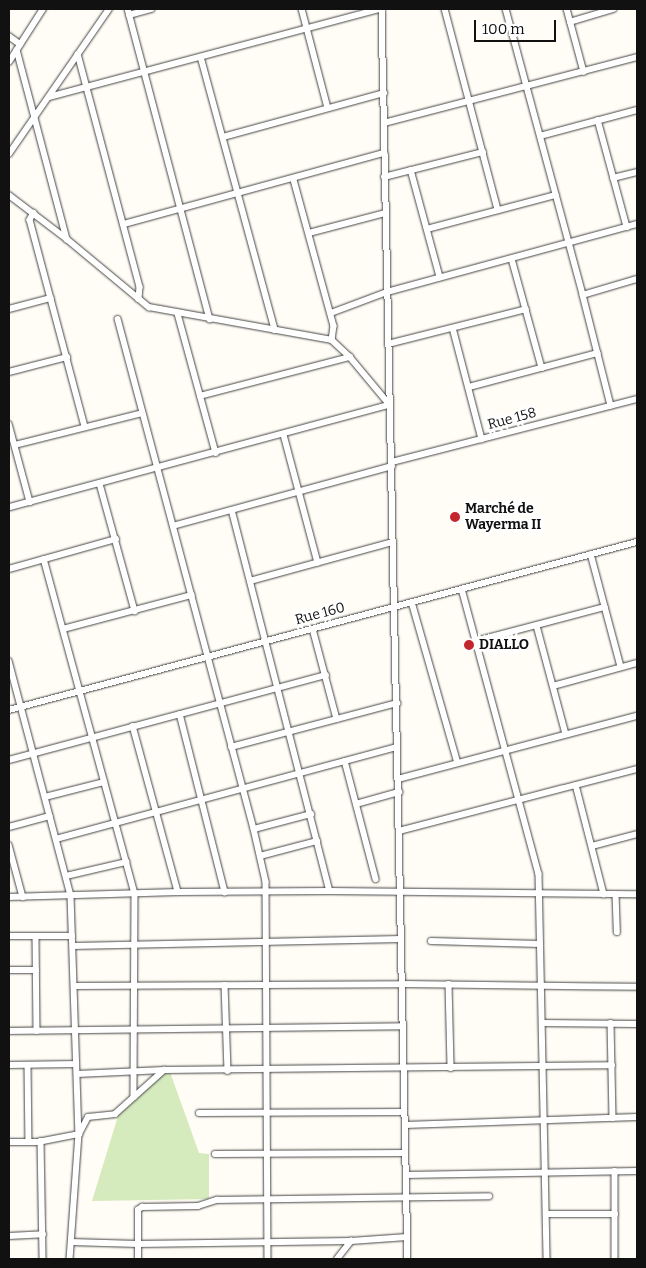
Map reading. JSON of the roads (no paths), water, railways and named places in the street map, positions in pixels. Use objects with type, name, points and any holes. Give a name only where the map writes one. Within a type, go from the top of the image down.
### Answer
[{"type":"street","points":[[9,62],[43,9]]},
{"type":"street","points":[[9,154],[109,9]]},
{"type":"street","points":[[151,9],[129,12],[210,319]]},
{"type":"street","points":[[302,9],[328,108]]},
{"type":"street","points":[[48,97],[380,9],[384,93],[384,177],[392,464],[408,1259]]},
{"type":"street","points":[[445,9],[498,210]]},
{"type":"street","points":[[506,9],[583,295],[610,406]]},
{"type":"street","points":[[567,9],[584,72]]},
{"type":"street","points":[[570,22],[613,9]]},
{"type":"street","points":[[9,36],[18,47],[34,118],[67,239]]},
{"type":"street","points":[[78,54],[140,287],[139,299]]},
{"type":"street","points":[[201,57],[275,330]]},
{"type":"street","points":[[384,124],[637,58]]},
{"type":"street","points":[[223,137],[384,93]]},
{"type":"street","points":[[540,136],[637,110]]},
{"type":"street","points":[[598,120],[627,227]]},
{"type":"street","points":[[384,177],[483,152]]},
{"type":"street","points":[[124,224],[294,180],[384,153]]},
{"type":"street","points":[[411,170],[440,277]]},
{"type":"street","points":[[613,178],[637,172]]},
{"type":"street","points":[[294,180],[334,326],[332,340]]},
{"type":"street","points":[[427,229],[556,194]]},
{"type":"street","points":[[9,195],[67,239],[153,309],[332,340],[350,357],[390,405]]},
{"type":"street","points":[[34,213],[30,220],[85,427]]},
{"type":"street","points":[[309,233],[385,213]]},
{"type":"street","points":[[330,313],[387,292],[637,224]]},
{"type":"street","points":[[512,259],[542,368]]},
{"type":"street","points":[[583,295],[637,279]]},
{"type":"street","points":[[9,309],[51,298]]},
{"type":"street","points":[[388,344],[526,309]]},
{"type":"street","points":[[178,314],[216,453]]},
{"type":"street","points":[[118,318],[254,829],[266,882],[264,892],[264,941],[268,1259]]},
{"type":"street","points":[[453,328],[470,387],[482,439]]},
{"type":"street","points":[[470,387],[598,353]]},
{"type":"street","points":[[9,372],[67,357]]},
{"type":"street","points":[[200,396],[350,357]]},
{"type":"street","name":"Rue 158","points":[[173,526],[300,492],[482,439],[637,399]]},
{"type":"street","points":[[9,508],[390,405]]},
{"type":"street","points":[[15,445],[142,413]]},
{"type":"street","points":[[9,424],[30,502]]},
{"type":"street","points":[[284,435],[318,563]]},
{"type":"street","points":[[100,484],[135,611]]},
{"type":"street","points":[[232,510],[330,891]]},
{"type":"street","points":[[9,570],[116,539]]},
{"type":"street","points":[[250,581],[393,542]]},
{"type":"street","name":"Rue 160","points":[[9,710],[637,542]]},
{"type":"street","points":[[591,554],[621,667]]},
{"type":"street","points":[[44,559],[134,894],[134,1097]]},
{"type":"street","points":[[462,589],[539,874],[547,1259]]},
{"type":"street","points":[[63,629],[192,595]]},
{"type":"street","points":[[412,602],[458,764]]},
{"type":"street","points":[[476,641],[605,607]]},
{"type":"street","points":[[537,626],[566,734]]},
{"type":"street","points":[[313,629],[337,719]]},
{"type":"street","points":[[9,661],[71,896],[79,1134],[70,1259]]},
{"type":"street","points":[[553,686],[637,663]]},
{"type":"street","points":[[9,760],[33,752],[326,675]]},
{"type":"street","points":[[231,747],[397,703]]},
{"type":"street","points":[[180,714],[225,892]]},
{"type":"street","points":[[398,779],[566,734],[637,718]]},
{"type":"street","points":[[133,726],[178,892]]},
{"type":"street","points":[[56,839],[397,747]]},
{"type":"street","points":[[344,761],[376,879]]},
{"type":"street","points":[[399,832],[519,798],[637,769]]},
{"type":"street","points":[[45,797],[104,782]]},
{"type":"street","points":[[576,785],[604,894]]},
{"type":"street","points":[[356,804],[399,792]]},
{"type":"street","points":[[254,829],[311,814]]},
{"type":"street","points":[[9,827],[50,816]]},
{"type":"street","points":[[592,846],[637,834]]},
{"type":"street","points":[[260,856],[317,841]]},
{"type":"street","points":[[9,845],[23,897]]},
{"type":"street","points":[[66,876],[126,862]]},
{"type":"street","points":[[9,897],[178,892],[330,891],[637,894]]},
{"type":"street","points":[[616,894],[617,932]]},
{"type":"street","points":[[9,936],[72,936]]},
{"type":"street","points":[[36,936],[37,1031]]},
{"type":"street","points":[[73,946],[401,939]]},
{"type":"street","points":[[431,941],[540,944]]},
{"type":"street","points":[[9,970],[36,970]]},
{"type":"street","points":[[74,986],[449,984],[637,987]]},
{"type":"street","points":[[449,984],[451,1068]]},
{"type":"street","points":[[226,985],[228,1070]]},
{"type":"street","points":[[542,1023],[637,1024]]},
{"type":"street","points":[[611,1023],[613,1118]]},
{"type":"street","points":[[9,1031],[403,1026]]},
{"type":"street","points":[[9,1065],[76,1064]]},
{"type":"street","points":[[28,1065],[29,1142]]},
{"type":"street","points":[[77,1074],[164,1070],[267,1071],[612,1066]]},
{"type":"street","points":[[79,1134],[88,1117],[115,1114],[164,1070]]},
{"type":"street","points":[[199,1113],[404,1112]]},
{"type":"street","points":[[405,1125],[637,1117]]},
{"type":"street","points":[[9,1142],[41,1141],[79,1134]]},
{"type":"street","points":[[41,1141],[43,1259]]},
{"type":"street","points":[[215,1154],[406,1152]]},
{"type":"street","points":[[615,1171],[615,1259]]},
{"type":"street","points":[[406,1175],[637,1171]]},
{"type":"street","points":[[138,1259],[138,1210],[142,1207],[198,1206],[217,1200],[267,1201],[489,1196]]},
{"type":"street","points":[[547,1214],[615,1214]]},
{"type":"street","points":[[9,1236],[43,1234]]},
{"type":"street","points":[[71,1242],[138,1244],[351,1241],[407,1237]]},
{"type":"street","points":[[337,1259],[351,1241]]},
{"type":"place","name":"Marché de Wayerma II","points":[[455,517]]},
{"type":"place","name":"DIALLO","points":[[469,645]]}]
